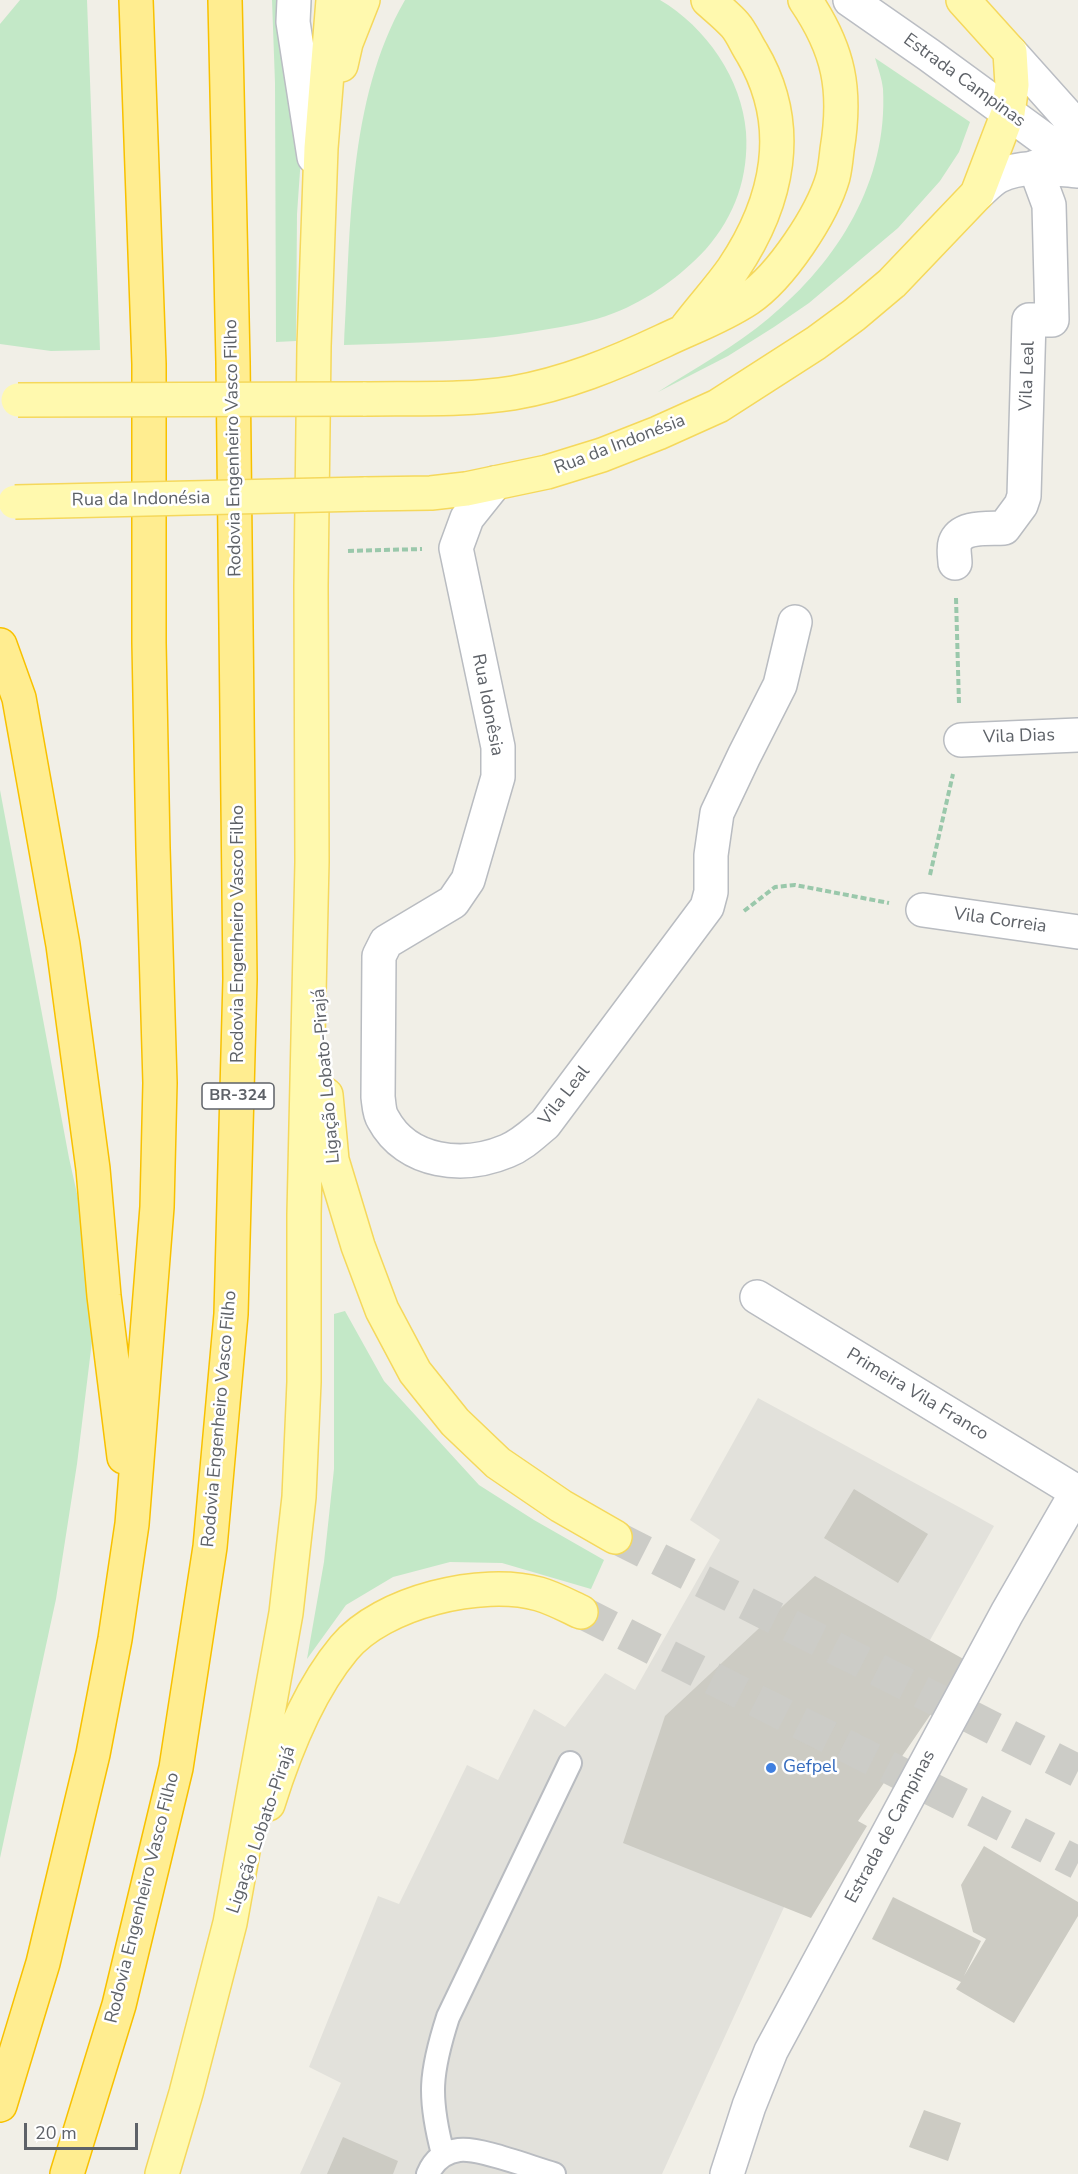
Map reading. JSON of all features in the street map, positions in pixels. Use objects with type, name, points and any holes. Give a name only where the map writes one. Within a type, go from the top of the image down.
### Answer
[{"type":"highway","points":[[0,2104],[43,1963],[93,1754],[115,1639],[132,1524],[157,1207],[160,1083],[149,666],[148,364],[136,0]]},
{"type":"highway","name":"Rodovia Engenheiro Vasco Filho","points":[[67,2174],[119,2005],[176,1768],[210,1547],[231,1314],[240,967],[233,350],[225,0]]},
{"type":"highway","points":[[0,645],[19,698],[63,945],[93,1169],[104,1296],[132,1524]]},
{"type":"main road","points":[[162,2174],[186,2093],[230,1923],[286,1613],[299,1497],[304,1382],[304,1214],[312,862],[311,586],[314,368],[321,148],[333,0]]},
{"type":"main road","points":[[321,148],[346,44],[363,0]]},
{"type":"main road","points":[[684,331],[733,269],[754,232],[771,193],[777,150],[774,109],[760,67],[736,27],[708,0]]},
{"type":"main road","points":[[9,399],[464,398],[512,393],[556,383],[601,369],[717,318],[751,297],[798,245],[818,213],[833,178],[841,108],[837,63],[822,25],[805,0]]},
{"type":"main road","points":[[963,0],[1010,52]]},
{"type":"main road","name":"Rua da Indonésia","points":[[8,502],[431,493],[547,472],[658,434],[718,406],[816,343],[854,315],[892,283],[977,194],[1008,113],[1012,85],[1010,52]]},
{"type":"main road","name":"Ligação Lobato-Pirajá","points":[[312,862],[328,1136],[332,1160],[358,1246],[382,1310],[415,1372],[455,1422],[498,1463],[561,1506],[615,1537]]},
{"type":"main road","name":"Ligação Lobato-Pirajá","points":[[230,1923],[276,1776],[327,1670],[345,1646],[365,1629],[389,1615],[420,1601],[458,1592],[520,1590],[540,1594],[581,1612]]},
{"type":"street","points":[[294,0],[293,22],[319,192]]},
{"type":"street","name":"Estrada Campinas","points":[[850,0],[930,55],[1078,164]]},
{"type":"street","points":[[1010,52],[1078,128]]},
{"type":"street","points":[[977,194],[997,177],[1017,170],[1035,167],[1078,171]]},
{"type":"street","name":"Vila Leal","points":[[955,563],[955,544],[960,536],[966,531],[1004,528],[1021,505],[1024,496],[1029,320],[1052,320],[1048,205],[1035,167]]},
{"type":"street","name":"Rua Idonêsia","points":[[379,956],[386,942],[453,902],[462,891],[468,880],[498,777],[498,747],[456,553],[467,518],[495,483]]},
{"type":"street","name":"Vila Leal","points":[[379,956],[378,1096],[381,1117],[394,1136],[414,1151],[437,1159],[459,1161],[488,1157],[507,1151],[526,1141],[552,1115],[706,907],[711,892],[711,855],[717,813],[780,685],[795,622]]},
{"type":"street","name":"Vila Dias","points":[[961,740],[1078,735]]},
{"type":"street","name":"Vila Correia","points":[[923,910],[1078,932]]},
{"type":"street","name":"Primeira Vila Franco","points":[[757,1298],[1077,1491]]},
{"type":"street","name":"Estrada de Campinas","points":[[727,2174],[749,2106],[771,2051],[1007,1613],[1077,1491]]},
{"type":"lane","points":[[442,2154],[434,2121],[431,2090],[436,2055],[448,2017],[570,1763]]},
{"type":"lane","points":[[428,2174],[430,2168],[442,2154],[461,2149],[484,2153],[554,2174]]},
{"type":"path","points":[[346,551],[431,549]]},
{"type":"path","points":[[737,916],[775,887],[795,885],[923,910]]},
{"type":"shaded area","points":[[758,1398],[994,1526],[801,1870],[662,2174],[300,2174],[341,2083],[309,2067],[378,1896],[399,1904],[467,1765],[498,1780],[534,1709],[565,1727],[605,1673],[635,1690],[720,1540],[690,1520]]},
{"type":"green space","points":[[20,0],[87,0],[100,350],[51,351],[0,344],[0,24]]},
{"type":"green space","points":[[272,0],[312,0],[297,214],[296,341],[276,342],[275,83]]},
{"type":"green space","points":[[405,0],[660,0],[677,11],[719,56],[737,93],[746,132],[745,164],[738,195],[725,223],[706,249],[663,286],[627,308],[597,319],[493,337],[344,345],[351,213],[362,123],[372,80],[386,39]]},
{"type":"green space","points":[[875,58],[970,122],[959,152],[940,181],[898,228],[809,303],[728,356],[658,392],[729,347],[769,318],[794,296],[837,245],[854,217],[877,156],[882,123],[883,89]]},
{"type":"green space","points":[[0,790],[69,1158],[82,1216],[94,1325],[77,1464],[56,1599],[0,1858]]},
{"type":"green space","points":[[345,1311],[384,1381],[479,1485],[604,1560],[591,1589],[502,1563],[450,1562],[393,1577],[346,1605],[307,1659],[324,1562],[334,1469],[334,1314]]},
{"type":"building","points":[[854,1489],[928,1534],[898,1583],[824,1538]]},
{"type":"building","name":"Gefpel","points":[[815,1576],[967,1661],[858,1821],[867,1826],[811,1918],[623,1843],[665,1716]]},
{"type":"building","points":[[984,1846],[1078,1902],[1078,1916],[1014,2023],[956,1989],[961,1982],[872,1939],[893,1897],[981,1941],[964,1976],[986,1939],[973,1932],[961,1885]]},
{"type":"building","points":[[924,2110],[961,2123],[948,2161],[909,2147]]},
{"type":"building","points":[[343,2137],[398,2161],[393,2174],[327,2174]]},
{"type":"tunnel","points":[[615,1537],[1078,1771]]},
{"type":"tunnel","points":[[581,1612],[1078,1863]]},
{"type":"place","name":"Gefpel","points":[[771,1768]]}]
